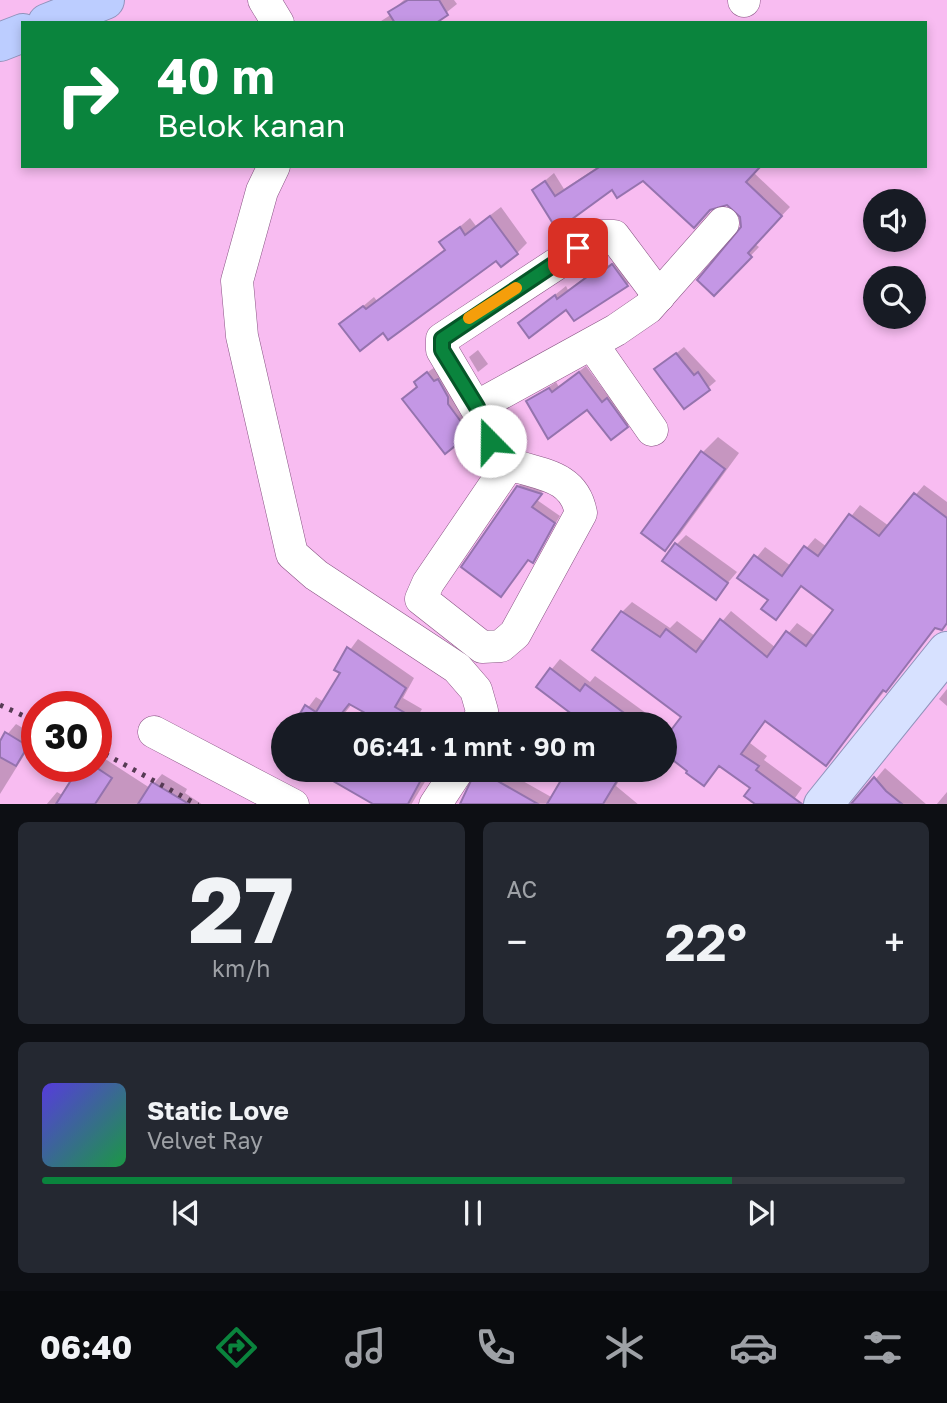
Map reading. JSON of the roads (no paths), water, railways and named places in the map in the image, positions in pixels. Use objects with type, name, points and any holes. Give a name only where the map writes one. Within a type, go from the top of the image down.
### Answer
[{"type":"highway","points":[[52,21],[104,0]]},
{"type":"highway","points":[[0,42],[21,34]]},
{"type":"main road","points":[[823,804],[946,656]]},
{"type":"street","points":[[264,0],[277,21]]},
{"type":"street","points":[[273,168],[262,191],[237,281],[242,336],[292,554],[316,575],[390,621],[457,668],[476,690],[482,712]]},
{"type":"street","points":[[477,407],[592,344],[648,308],[723,223]]},
{"type":"street","points":[[421,599],[482,647],[501,646],[515,634],[581,513],[578,496],[563,482],[509,464],[442,350],[444,334],[599,236],[614,236],[659,296]]},
{"type":"street","points":[[390,621],[435,562],[494,464],[490,441],[477,407],[427,333]]},
{"type":"street","points":[[592,344],[652,430]]},
{"type":"street","points":[[390,621],[421,599],[428,583],[509,464]]},
{"type":"street","points":[[154,732],[293,804]]},
{"type":"street","points":[[435,804],[450,782]]},
{"type":"railway","points":[[0,705],[21,715]]},
{"type":"railway","points":[[112,758],[196,804]]}]
